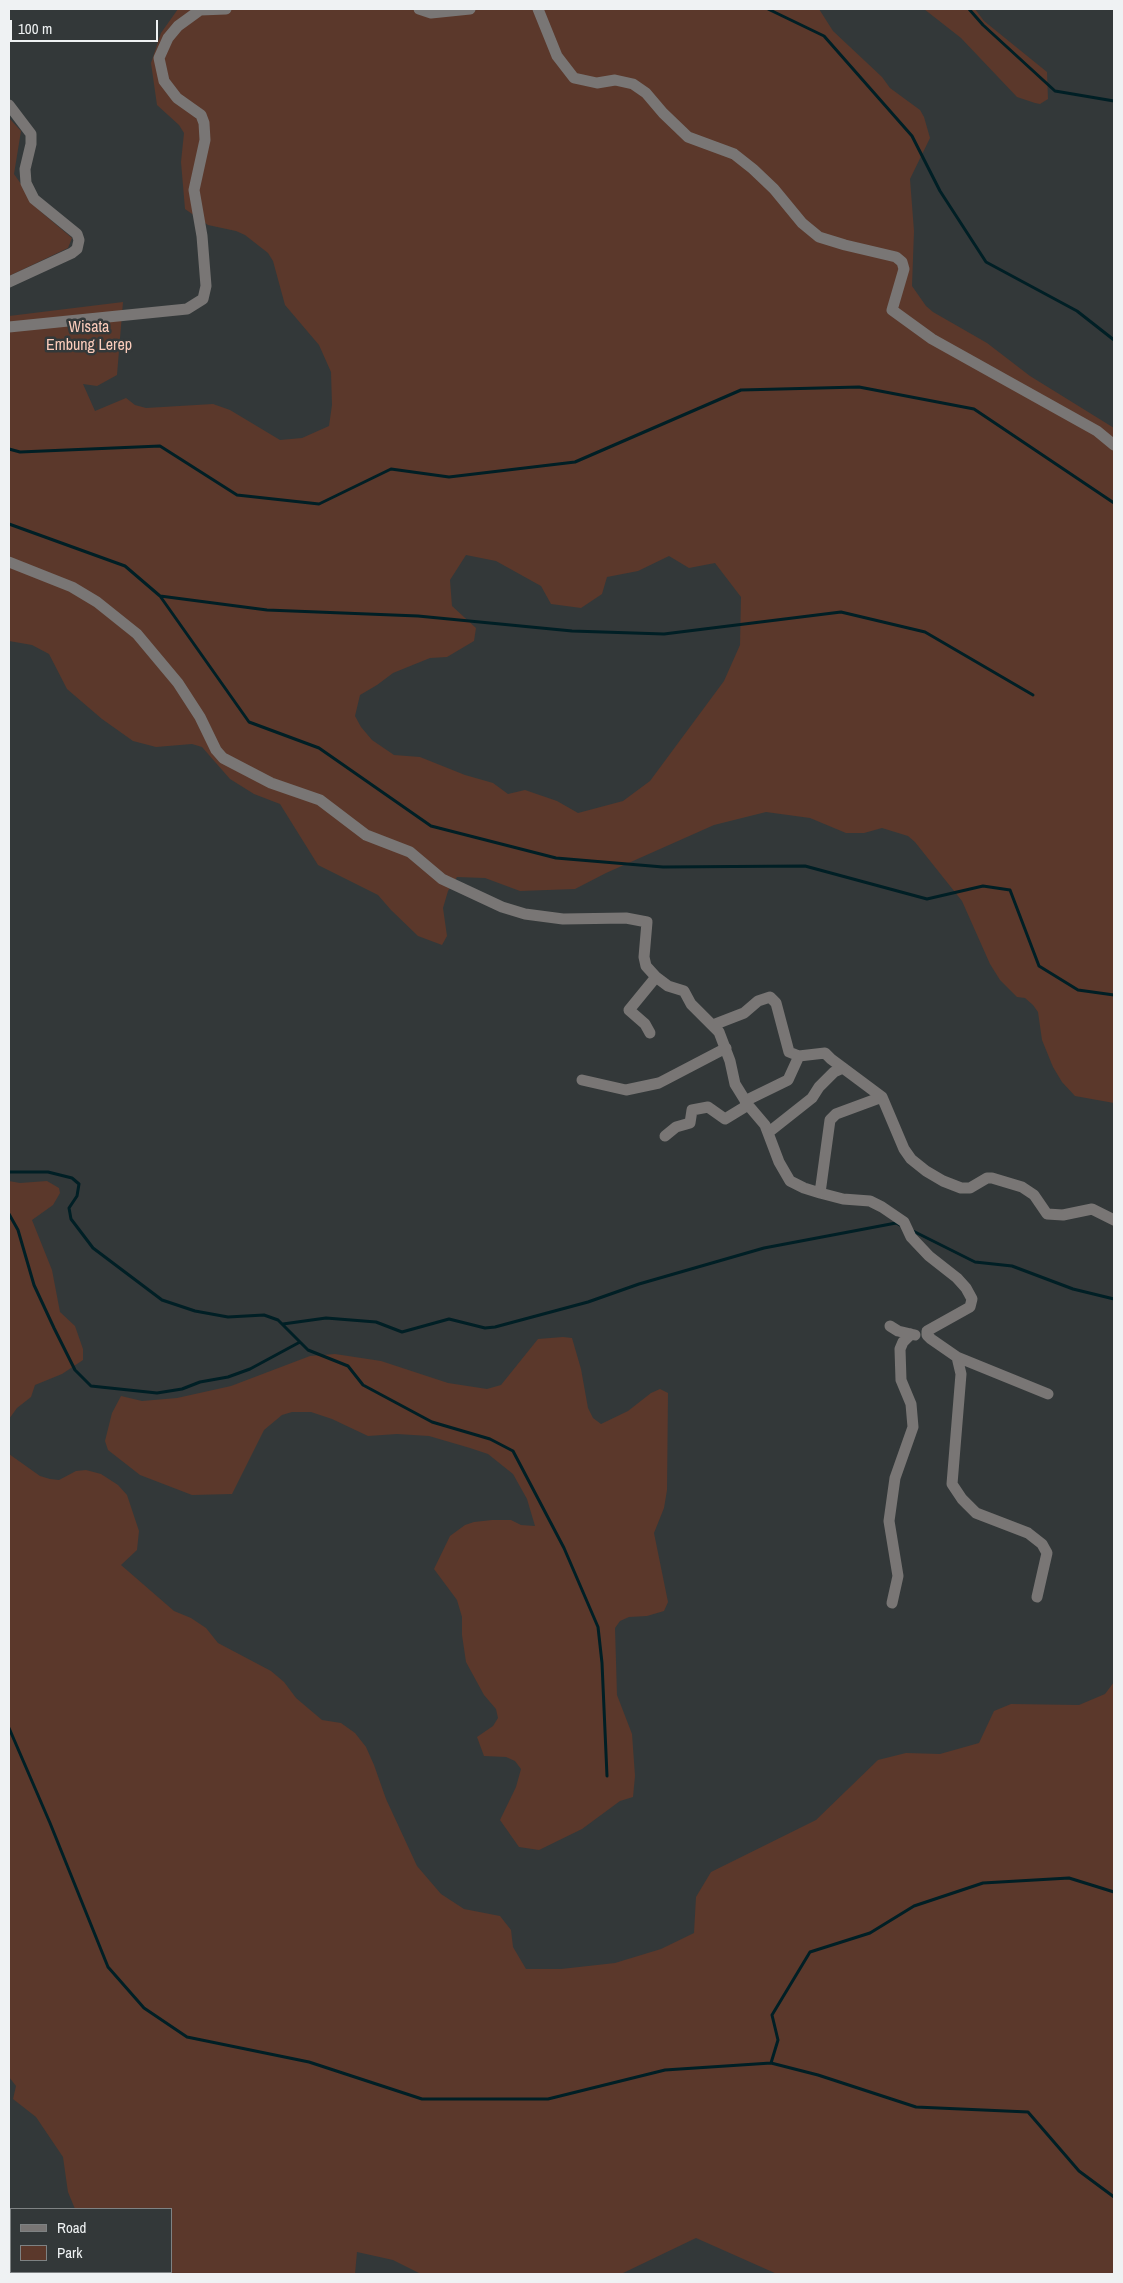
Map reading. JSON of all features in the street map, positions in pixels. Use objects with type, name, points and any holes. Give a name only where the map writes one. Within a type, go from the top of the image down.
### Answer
[{"type":"street","points":[[9,327],[187,309],[203,299],[206,286],[202,236],[194,190],[205,140],[204,123],[201,115],[178,98],[164,81],[159,58],[165,44],[178,26],[200,10],[226,9]]},
{"type":"street","points":[[419,9],[431,13],[470,9]]},
{"type":"street","points":[[538,9],[557,56],[574,78],[597,83],[615,80],[633,84],[646,93],[662,113],[688,137],[734,154],[753,169],[774,188],[802,223],[818,237],[896,257],[902,262],[904,270],[892,310],[932,339],[1097,431],[1114,445]]},
{"type":"street","points":[[9,105],[31,134],[25,169],[26,183],[34,199],[77,234],[79,240],[77,249],[72,253],[9,282]]},
{"type":"street","points":[[9,562],[72,587],[97,602],[137,634],[178,683],[200,717],[216,750],[223,758],[271,783],[320,800],[366,835],[410,852],[442,879],[502,907],[525,914],[563,919],[626,918],[646,922],[644,961],[649,970],[668,986],[684,991],[691,1004],[713,1025],[726,1048],[735,1084],[746,1103],[769,1132],[779,1162],[790,1181],[820,1193],[843,1199],[870,1201],[882,1207],[904,1222],[912,1236],[939,1265],[957,1278],[972,1299],[970,1307],[931,1328],[927,1331],[927,1335]]},
{"type":"street","points":[[650,1033],[645,1024],[629,1010],[656,977]]},
{"type":"street","points":[[713,1025],[744,1013],[758,1001],[770,997],[776,1003],[789,1052],[799,1056],[825,1052],[843,1068],[882,1096],[904,1149],[926,1171],[943,1181],[961,1188],[970,1188],[986,1178],[1022,1187],[1034,1195],[1047,1214],[1063,1215],[1092,1209],[1114,1220]]},
{"type":"street","points":[[582,1080],[626,1090],[659,1083],[726,1048]]},
{"type":"street","points":[[665,1136],[676,1127],[690,1123],[692,1110],[708,1107],[725,1120],[746,1103],[788,1080],[799,1056]]},
{"type":"street","points":[[769,1132],[812,1098],[819,1087],[834,1072],[843,1068]]},
{"type":"street","points":[[820,1193],[830,1120],[836,1114],[882,1096]]},
{"type":"street","points":[[890,1326],[911,1334],[927,1335],[957,1357],[1048,1394]]},
{"type":"street","points":[[892,1603],[898,1576],[889,1521],[895,1478],[913,1427],[911,1404],[901,1380],[900,1349],[903,1342],[911,1334]]},
{"type":"street","points":[[957,1357],[961,1374],[952,1484],[962,1500],[976,1513],[1028,1533],[1042,1544],[1047,1553],[1037,1597]]},
{"type":"green space","name":"Wisata Embung Lerep","points":[[178,9],[819,9],[833,31],[882,77],[890,88],[920,110],[930,138],[910,179],[914,231],[912,286],[926,306],[933,312],[987,343],[1030,376],[1114,428],[1114,1103],[1075,1096],[1062,1082],[1053,1067],[1042,1040],[1038,1012],[1025,998],[1017,997],[1000,980],[990,964],[962,901],[915,842],[908,836],[882,828],[864,833],[846,833],[810,818],[766,812],[714,825],[606,873],[575,889],[520,891],[485,878],[457,877],[448,891],[443,908],[447,936],[442,945],[418,936],[378,895],[318,865],[280,804],[254,794],[230,779],[202,747],[192,744],[156,747],[133,741],[102,719],[67,689],[49,654],[32,645],[9,641],[9,316],[123,302],[117,375],[97,386],[83,384],[95,411],[126,398],[135,405],[146,408],[213,404],[230,410],[280,440],[302,438],[329,426],[332,405],[331,372],[319,345],[285,305],[273,261],[268,253],[245,235],[236,231],[208,225],[185,209],[181,162],[184,133],[179,125],[157,105],[151,63],[161,33]],"holes":[[[466,555],[496,561],[541,586],[551,604],[581,608],[602,594],[607,577],[638,571],[669,556],[689,568],[715,563],[741,597],[740,645],[724,681],[650,781],[623,801],[578,813],[557,801],[525,790],[508,794],[493,783],[465,775],[420,757],[394,755],[372,740],[355,716],[360,695],[393,673],[430,658],[447,657],[474,641],[476,628],[452,606],[450,580]]]},
{"type":"green space","points":[[924,9],[975,9],[984,21],[1047,72],[1048,99],[1040,104],[1017,97],[961,38]]},
{"type":"green space","points":[[9,118],[21,131],[14,174],[40,211],[72,238],[68,248],[9,276]]},
{"type":"green space","points":[[9,1181],[20,1183],[47,1181],[59,1188],[60,1193],[53,1205],[32,1220],[52,1270],[60,1312],[75,1326],[83,1349],[83,1360],[62,1374],[35,1385],[31,1397],[17,1408],[9,1419]]},
{"type":"green space","points":[[572,1338],[581,1369],[588,1408],[593,1418],[601,1424],[628,1411],[651,1393],[660,1389],[668,1393],[667,1490],[664,1508],[654,1533],[668,1602],[664,1611],[647,1616],[629,1617],[620,1621],[615,1628],[617,1695],[632,1734],[635,1776],[633,1797],[620,1801],[582,1829],[539,1850],[519,1847],[500,1820],[516,1787],[521,1769],[515,1761],[506,1757],[484,1756],[477,1737],[493,1726],[498,1718],[496,1709],[484,1695],[466,1662],[462,1635],[462,1617],[457,1600],[434,1569],[450,1536],[465,1525],[492,1520],[511,1520],[521,1525],[535,1526],[527,1499],[513,1474],[488,1454],[429,1436],[397,1434],[368,1436],[332,1419],[311,1412],[292,1412],[282,1415],[264,1430],[232,1494],[192,1495],[140,1475],[108,1450],[105,1441],[112,1413],[121,1396],[142,1401],[177,1398],[231,1386],[310,1356],[335,1354],[381,1361],[448,1383],[487,1389],[501,1385],[538,1339]]},
{"type":"green space","points":[[9,1454],[40,1476],[50,1479],[59,1480],[76,1471],[86,1470],[101,1474],[118,1485],[127,1495],[139,1531],[137,1550],[121,1565],[174,1611],[191,1618],[206,1628],[218,1643],[271,1671],[284,1682],[296,1698],[322,1720],[341,1723],[355,1733],[366,1747],[386,1799],[417,1866],[441,1894],[464,1909],[500,1916],[511,1930],[513,1947],[526,1969],[561,1969],[615,1963],[661,1949],[694,1933],[696,1897],[711,1872],[816,1820],[878,1760],[906,1753],[940,1754],[979,1743],[994,1711],[1011,1704],[1079,1705],[1105,1694],[1114,1682],[1114,2274],[777,2274],[696,2238],[621,2274],[421,2274],[393,2260],[357,2252],[355,2274],[143,2274],[141,2273],[172,2273],[172,2208],[75,2208],[68,2192],[63,2157],[36,2117],[13,2099],[16,2086],[9,2077]]},
{"type":"waterway","points":[[768,9],[824,36],[912,136],[940,191],[986,262],[1077,311],[1114,340]]},
{"type":"waterway","points":[[969,9],[983,25],[1055,91],[1114,101]]},
{"type":"waterway","points":[[9,449],[20,452],[160,446],[237,495],[319,504],[391,469],[449,477],[575,462],[741,390],[859,387],[974,409],[1114,503]]},
{"type":"waterway","points":[[9,524],[125,566],[160,596],[249,722],[319,748],[431,826],[556,858],[663,867],[805,866],[927,899],[983,886],[1010,890],[1039,966],[1078,990],[1114,995]]},
{"type":"waterway","points":[[160,596],[267,610],[418,616],[572,631],[664,634],[841,612],[925,632],[1033,695]]},
{"type":"waterway","points":[[9,1172],[48,1172],[72,1178],[79,1184],[77,1196],[69,1208],[71,1219],[93,1248],[162,1300],[195,1311],[228,1317],[264,1315],[278,1320],[308,1350],[348,1366],[363,1385],[432,1422],[490,1439],[513,1451],[564,1548],[598,1627],[602,1663],[607,1776]]},
{"type":"waterway","points":[[9,1214],[18,1230],[34,1285],[54,1328],[75,1370],[91,1386],[157,1393],[182,1389],[200,1382],[228,1377],[250,1369],[300,1342]]},
{"type":"waterway","points":[[283,1324],[326,1318],[376,1322],[402,1332],[449,1319],[485,1328],[495,1327],[588,1302],[639,1284],[764,1248],[896,1223],[900,1225]]},
{"type":"waterway","points":[[913,1231],[975,1262],[1012,1266],[1073,1289],[1114,1299]]},
{"type":"waterway","points":[[9,1728],[50,1823],[108,1967],[144,2008],[187,2037],[309,2062],[422,2099],[548,2099],[665,2070],[771,2063],[818,2075],[916,2107],[1028,2112],[1079,2171],[1114,2197]]},
{"type":"waterway","points":[[771,2063],[778,2040],[772,2015],[810,1952],[870,1933],[914,1906],[983,1883],[1069,1878],[1114,1892]]}]
